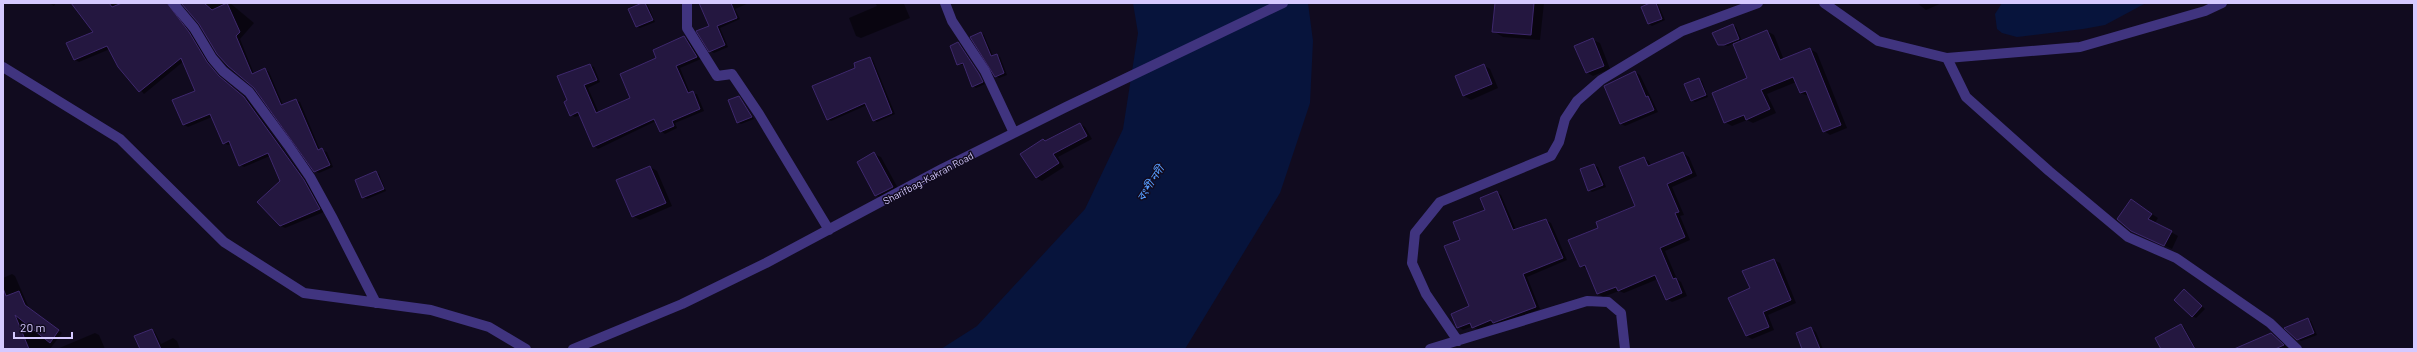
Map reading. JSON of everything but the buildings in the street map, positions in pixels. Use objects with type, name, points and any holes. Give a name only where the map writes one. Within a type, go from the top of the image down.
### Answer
[{"type":"street","points":[[173,3],[194,28],[212,58],[223,71],[249,92],[310,177],[376,303]]},
{"type":"street","points":[[687,3],[688,28],[717,76],[732,74],[760,114],[829,230]]},
{"type":"street","points":[[945,3],[952,21],[985,71],[1014,133]]},
{"type":"street","name":"Sharifbag-Kakran Road","points":[[573,349],[682,304],[829,230],[1014,133],[1283,3]]},
{"type":"street","points":[[1458,341],[1426,294],[1412,263],[1415,233],[1440,202],[1551,156],[1559,142],[1565,119],[1577,101],[1600,80],[1682,31],[1758,3]]},
{"type":"street","points":[[1824,3],[1878,41],[1947,58],[2080,47],[2205,11],[2222,3]]},
{"type":"street","points":[[1947,58],[1966,97],[2049,171],[2128,237],[2176,258],[2270,323],[2297,349]]},
{"type":"street","points":[[3,67],[120,139],[224,242],[304,293],[431,310],[489,327],[526,349]]},
{"type":"street","points":[[1430,349],[1587,301],[1608,302],[1621,313],[1625,349]]},
{"type":"water","name":"বংশী নদী","points":[[1133,3],[1308,3],[1313,41],[1310,103],[1280,193],[1185,349],[941,349],[977,326],[1085,209],[1123,129],[1138,33]]},
{"type":"water","points":[[2002,3],[2146,3],[2105,25],[2017,37],[2002,33],[1997,29],[1995,14]]}]
